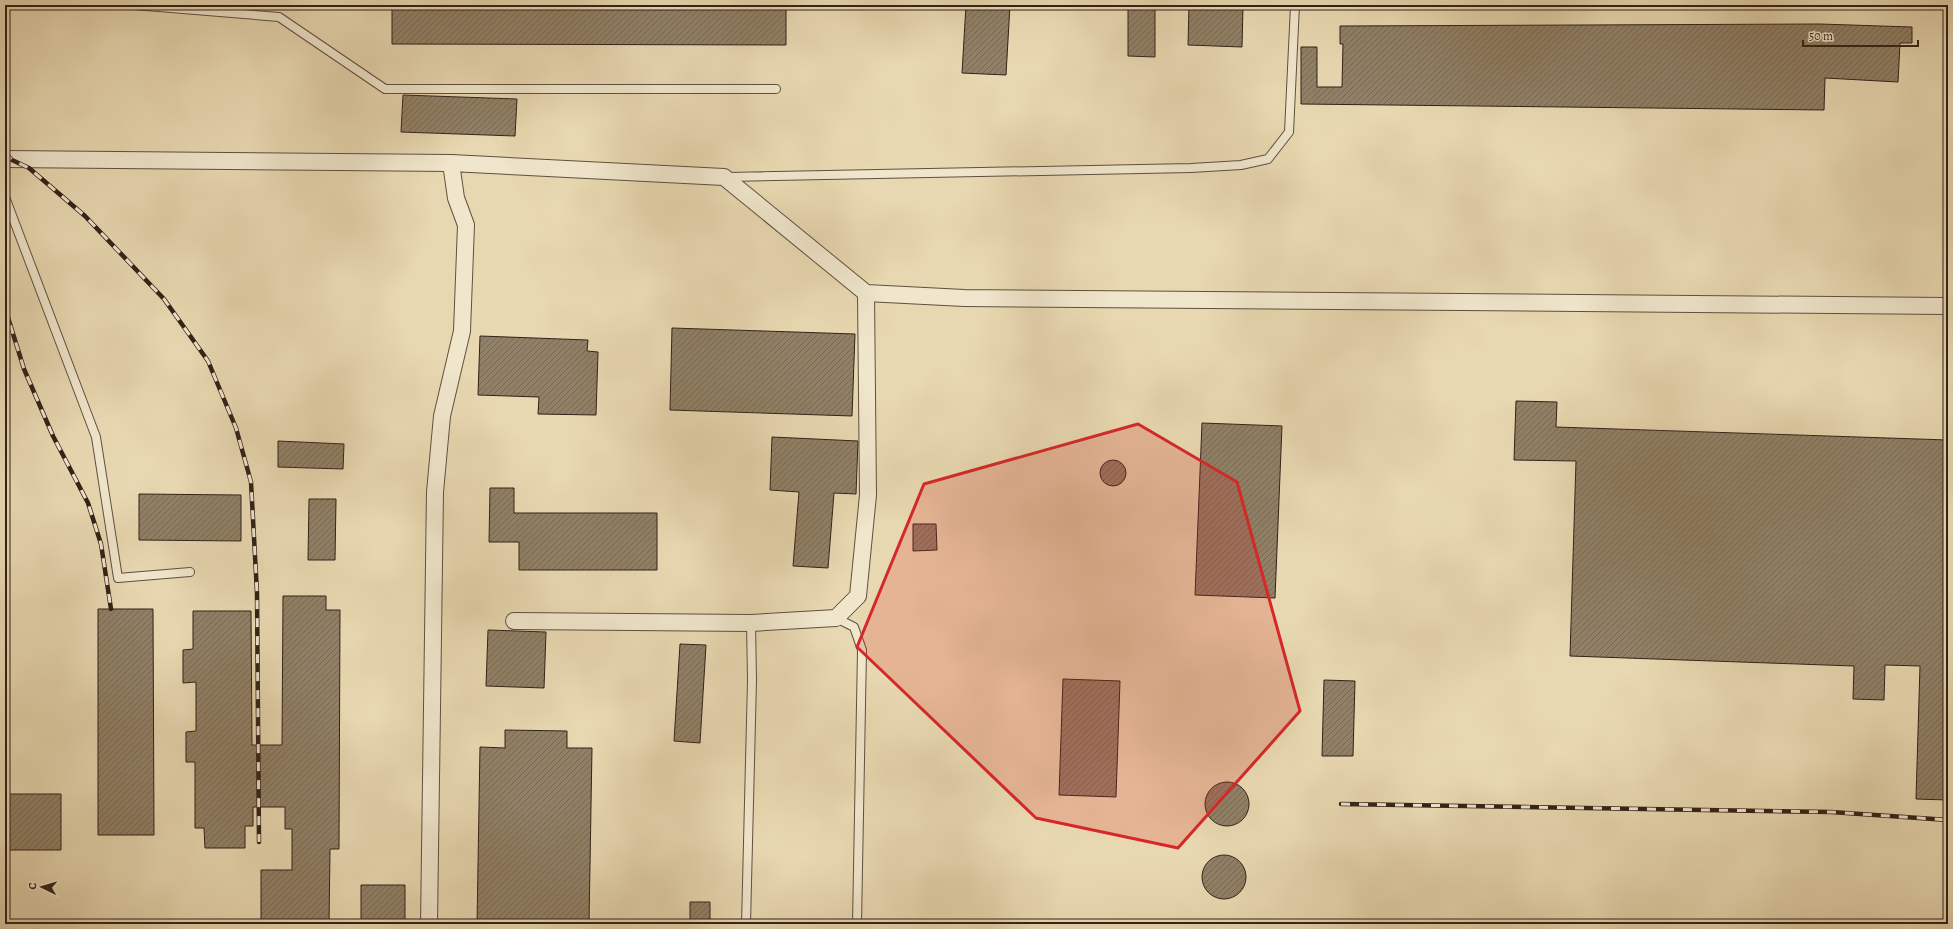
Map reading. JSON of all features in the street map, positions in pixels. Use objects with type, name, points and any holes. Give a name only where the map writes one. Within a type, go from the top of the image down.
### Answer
[{"type":"street","points":[[5,159],[451,163],[724,178],[866,293],[964,298],[1948,306]]},
{"type":"street","points":[[429,924],[435,492],[442,416],[462,331],[466,225],[456,198],[451,163]]},
{"type":"street","points":[[514,621],[751,623],[836,618],[858,596],[868,502],[866,293]]},
{"type":"lane","points":[[134,5],[279,17],[386,89],[776,89]]},
{"type":"lane","points":[[724,178],[1191,168],[1241,165],[1268,159],[1289,132],[1295,5]]},
{"type":"lane","points":[[5,197],[96,437],[118,578],[190,572]]},
{"type":"lane","points":[[836,618],[854,627],[862,650],[857,924]]},
{"type":"lane","points":[[746,924],[752,688],[751,623]]},
{"type":"highlighted area","points":[[1138,424],[1237,482],[1300,711],[1178,848],[1036,818],[857,647],[924,484]]},
{"type":"building","points":[[392,5],[786,5],[786,45],[392,44]]},
{"type":"building","points":[[966,5],[1010,5],[1006,75],[962,73]]},
{"type":"building","points":[[1128,5],[1155,5],[1155,57],[1128,56]]},
{"type":"building","points":[[1189,5],[1243,5],[1242,47],[1188,45]]},
{"type":"building","points":[[1820,24],[1912,27],[1912,43],[1900,43],[1898,82],[1825,78],[1824,110],[1301,104],[1301,47],[1317,47],[1317,87],[1342,87],[1343,44],[1340,44],[1340,26]]},
{"type":"building","points":[[403,95],[517,99],[515,136],[401,132]]},
{"type":"building","points":[[672,328],[855,334],[852,416],[670,410]]},
{"type":"building","points":[[480,336],[588,340],[587,351],[598,352],[596,415],[538,414],[539,397],[478,395]]},
{"type":"building","points":[[1516,401],[1557,402],[1556,427],[1948,440],[1948,800],[1916,799],[1920,666],[1885,665],[1884,700],[1853,699],[1854,666],[1570,656],[1576,461],[1514,460]]},
{"type":"building","points":[[1202,423],[1282,426],[1275,598],[1195,595]]},
{"type":"building","points":[[772,437],[858,441],[856,494],[834,493],[828,568],[793,566],[799,492],[770,490]]},
{"type":"building","points":[[278,441],[344,444],[343,469],[278,467]]},
{"type":"building","points":[[1113,460],[1122,464],[1126,473],[1122,482],[1113,486],[1104,482],[1100,473],[1104,464]]},
{"type":"building","points":[[490,488],[514,488],[514,513],[657,513],[657,570],[519,570],[519,542],[489,542]]},
{"type":"building","points":[[139,494],[241,495],[241,541],[139,540]]},
{"type":"building","points":[[309,499],[336,499],[335,560],[308,560]]},
{"type":"building","points":[[913,524],[936,524],[937,550],[913,551]]},
{"type":"building","points":[[283,596],[326,596],[326,610],[340,610],[339,849],[330,849],[329,924],[261,924],[261,870],[292,870],[292,829],[285,829],[285,807],[253,807],[253,826],[245,826],[245,848],[205,848],[204,828],[195,828],[195,762],[186,762],[186,732],[196,731],[196,682],[183,683],[183,650],[193,649],[193,611],[251,611],[252,745],[282,745]]},
{"type":"building","points":[[98,609],[153,609],[154,835],[98,835]]},
{"type":"building","points":[[488,630],[546,632],[544,688],[486,686]]},
{"type":"building","points":[[680,644],[706,645],[700,743],[674,741]]},
{"type":"building","points":[[1063,679],[1120,681],[1116,797],[1059,795]]},
{"type":"building","points":[[1324,680],[1355,681],[1353,756],[1322,756]]},
{"type":"building","points":[[505,730],[567,731],[567,748],[592,748],[589,924],[477,924],[480,747],[505,748]]},
{"type":"building","points":[[1223,782],[1231,782],[1243,788],[1249,800],[1249,808],[1243,820],[1231,826],[1223,826],[1211,820],[1205,808],[1205,800],[1211,788]]},
{"type":"building","points":[[5,794],[61,794],[61,850],[5,850]]},
{"type":"building","points":[[1220,855],[1228,855],[1240,861],[1246,873],[1246,881],[1240,893],[1228,899],[1220,899],[1208,893],[1202,881],[1202,873],[1208,861]]},
{"type":"building","points":[[361,885],[405,885],[405,924],[361,924]]},
{"type":"building","points":[[690,902],[710,902],[710,924],[690,924]]},
{"type":"railway","points":[[5,153],[12,160],[29,168],[85,216],[164,299],[208,361],[236,428],[251,482],[257,593],[259,842]]},
{"type":"railway","points":[[5,308],[24,369],[53,436],[88,503],[101,544],[111,609]]},
{"type":"railway","points":[[1341,804],[1831,812],[1948,820]]}]
